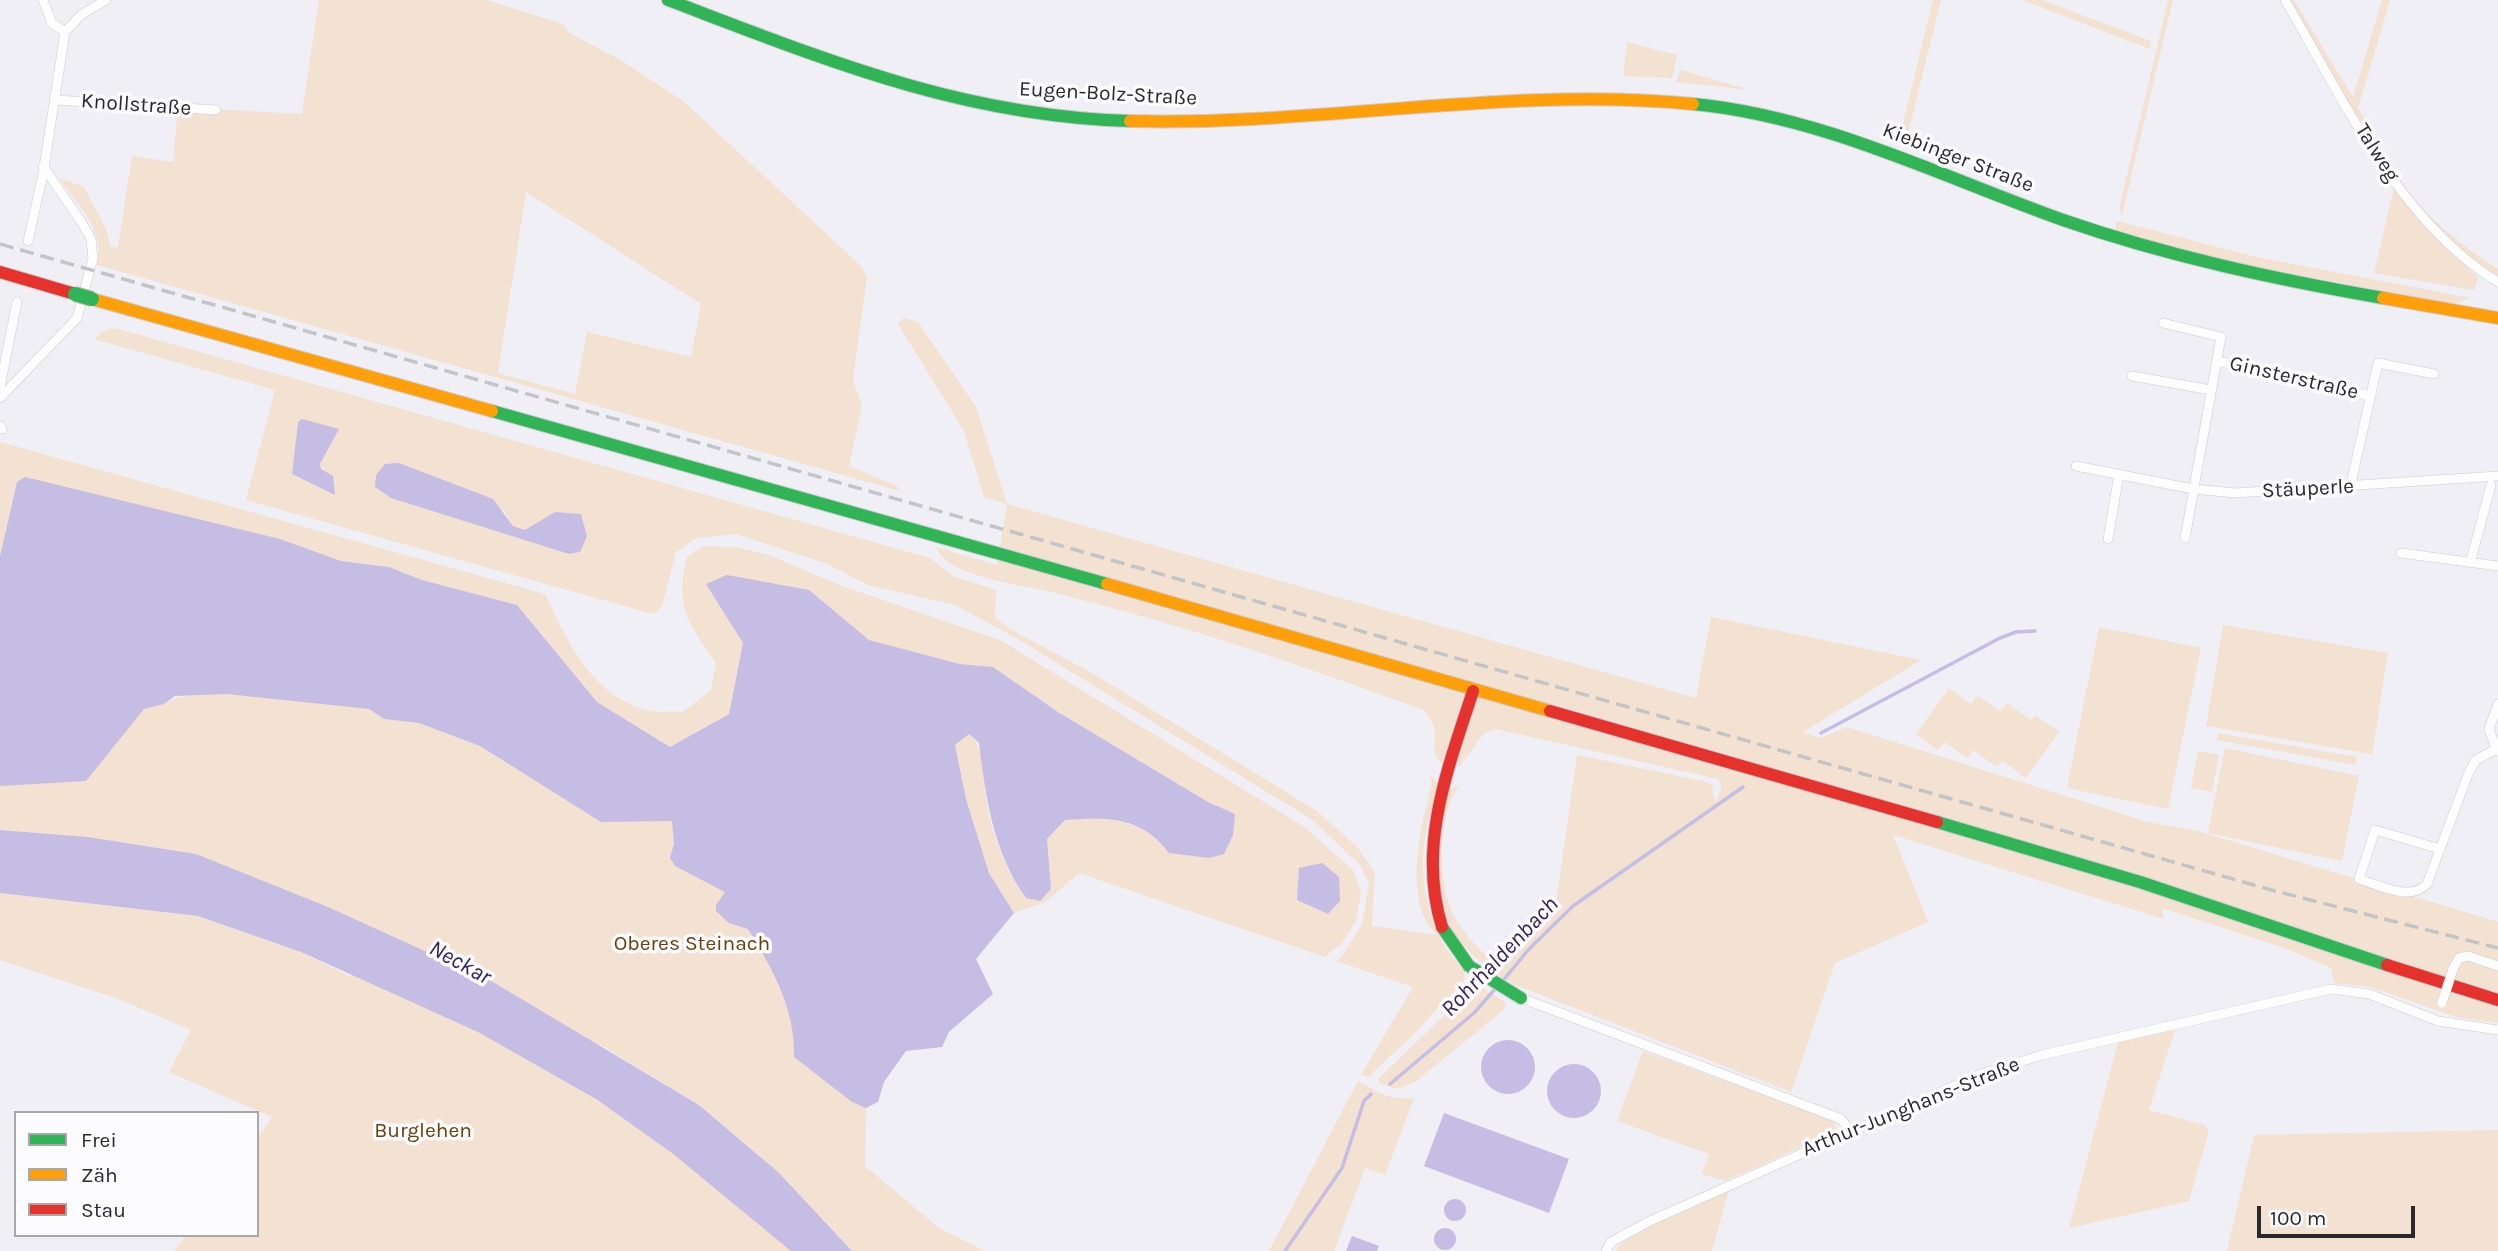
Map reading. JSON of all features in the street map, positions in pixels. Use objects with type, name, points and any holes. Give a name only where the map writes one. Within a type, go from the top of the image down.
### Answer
[{"type":"main road","name":"Eugen-Bolz-Straße","points":[[668,0],[904,86],[1025,112],[1110,120],[1189,121],[1284,119],[1395,110]]},
{"type":"main road","name":"Kiebinger Straße","points":[[1395,110],[1583,98],[1676,102],[1735,110],[1805,126],[1863,144],[2074,224],[2146,247],[2231,268],[2498,318]]},
{"type":"main road","points":[[0,272],[1089,579],[2140,882],[2321,945],[2498,1000]]},
{"type":"main road","points":[[1473,691],[1438,806],[1431,844],[1432,898],[1441,926],[1463,960],[1516,995]]},
{"type":"street","points":[[43,0],[52,23],[65,32],[81,15],[106,0]]},
{"type":"street","name":"Talweg","points":[[2285,0],[2405,197],[2445,242],[2498,282]]},
{"type":"street","name":"Knollstraße","points":[[28,241],[65,32]]},
{"type":"street","name":"Knollstraße","points":[[55,100],[216,110]]},
{"type":"street","points":[[0,398],[77,318],[93,258],[91,239],[43,166]]},
{"type":"street","points":[[0,387],[17,302]]},
{"type":"street","points":[[2163,323],[2221,337],[2185,538]]},
{"type":"street","name":"Ginsterstraße","points":[[2217,361],[2370,396]]},
{"type":"street","points":[[2350,488],[2378,363],[2434,374]]},
{"type":"street","points":[[2132,376],[2211,390]]},
{"type":"street","name":"Stäuperle","points":[[2076,466],[2193,489],[2235,493],[2350,488],[2498,476]]},
{"type":"street","points":[[2108,539],[2119,474]]},
{"type":"street","points":[[2471,560],[2491,485]]},
{"type":"street","points":[[2401,553],[2471,560],[2498,566]]},
{"type":"street","points":[[2440,849],[2375,830],[2359,879],[2410,894],[2421,891],[2427,884],[2476,760],[2497,750],[2489,729],[2498,704]]},
{"type":"street","points":[[2438,1021],[2453,969],[2459,958],[2468,956],[2498,966]]},
{"type":"street","name":"Arthur-Junghans-Straße","points":[[1606,1251],[1611,1242],[1650,1221],[1850,1130],[1981,1074],[2024,1060],[2331,989],[2369,994],[2438,1021],[2498,1030]]},
{"type":"street","points":[[1516,995],[1841,1119],[1850,1130]]},
{"type":"green space","points":[[319,0],[486,0],[563,24],[568,32],[624,62],[683,101],[858,263],[867,276],[853,380],[862,406],[849,466],[897,486],[900,491],[97,265],[98,241],[94,230],[82,208],[59,178],[84,187],[106,229],[110,246],[118,248],[132,156],[173,162],[178,107],[302,114]],"holes":[[[526,192],[701,304],[691,357],[587,332],[575,394],[498,373]]]},
{"type":"green space","points":[[1933,0],[1941,0],[1907,138],[1900,136]]},
{"type":"green space","points":[[2022,0],[2042,0],[2151,41],[2150,49]]},
{"type":"green space","points":[[2168,0],[2173,0],[2122,216],[2119,209]]},
{"type":"green space","points":[[2288,0],[2294,0],[2353,97],[2382,0],[2390,0],[2358,108],[2409,192],[2454,238],[2498,269],[2498,277],[2464,254],[2433,225],[2405,190],[2353,113]]},
{"type":"green space","points":[[1627,42],[1677,55],[1672,78],[1623,76]]},
{"type":"green space","points":[[1681,70],[1750,90],[1676,82]]},
{"type":"green space","points":[[2394,188],[2433,235],[2478,277],[2474,290],[2374,273]]},
{"type":"green space","points":[[2117,221],[2256,257],[2471,298],[2452,304],[2226,261],[2114,232]]},
{"type":"green space","points":[[903,318],[918,322],[976,407],[1007,504],[984,497],[964,431],[898,324]]},
{"type":"green space","points":[[115,328],[930,558],[953,576],[996,590],[995,617],[1008,628],[1092,673],[1317,811],[1358,848],[1375,873],[1372,926],[1437,935],[1426,921],[1417,883],[1420,840],[1432,782],[1429,773],[1438,783],[1425,836],[1425,891],[1435,926],[1453,957],[1465,971],[1464,980],[1415,1033],[1368,1077],[1361,1075],[1413,987],[1336,961],[1343,955],[1362,924],[1369,884],[1360,865],[1311,819],[1016,638],[955,605],[868,585],[827,564],[736,534],[697,538],[676,552],[662,606],[653,614],[246,500],[275,390],[94,339],[101,332]],"holes":[[[298,422],[329,444],[320,464],[335,494],[292,474]],[[503,509],[513,526],[525,531],[555,512],[580,552],[569,554],[497,530]]]},
{"type":"green space","points":[[0,442],[545,594],[572,647],[595,679],[626,702],[649,711],[683,712],[711,690],[716,663],[698,637],[683,602],[683,574],[687,557],[704,546],[735,547],[769,555],[842,586],[1000,640],[1303,826],[1353,870],[1361,891],[1357,918],[1343,942],[1325,957],[1079,873],[1045,902],[1014,913],[989,873],[966,799],[955,745],[969,733],[982,757],[987,804],[997,842],[1006,865],[1026,898],[1051,889],[1047,839],[1065,820],[1109,820],[1135,826],[1147,832],[1169,853],[1235,815],[1208,802],[1058,712],[993,667],[960,664],[869,640],[809,590],[707,584],[743,643],[729,714],[670,747],[597,702],[517,605],[422,580],[389,567],[341,561],[280,539],[17,482],[0,556]]},
{"type":"green space","points":[[1007,504],[1696,698],[1711,617],[1921,660],[1803,732],[1820,738],[1847,727],[2148,822],[2198,831],[2498,922],[2498,1023],[2456,1017],[2370,987],[2334,983],[2331,968],[2287,949],[2162,908],[2164,919],[1893,835],[1928,922],[1835,963],[1791,1092],[1513,984],[1466,948],[1455,934],[1440,900],[1436,880],[1439,834],[1449,791],[1461,784],[1447,811],[1443,829],[1444,884],[1457,921],[1490,959],[1546,913],[1557,897],[1577,755],[1703,781],[1712,785],[1715,802],[1722,787],[1718,779],[1496,729],[1483,734],[1460,766],[1440,762],[1435,750],[1435,731],[1430,718],[1423,710],[1192,631],[1098,604],[969,573],[943,557],[936,547],[997,565]]},
{"type":"green space","points":[[2223,625],[2388,653],[2372,754],[2206,726]]},
{"type":"green space","points":[[2099,627],[2201,648],[2168,809],[2067,788]]},
{"type":"green space","name":"Oberes Steinach","points":[[0,671],[164,704],[180,697],[232,694],[369,709],[384,719],[419,723],[480,746],[541,784],[808,840],[852,1102],[866,1108],[865,1166],[939,1228],[985,1251],[852,1251],[767,1162],[699,1105],[604,1047],[196,854],[88,837],[0,830]]},
{"type":"green space","points":[[1949,688],[1971,704],[1978,696],[2000,711],[2007,703],[2031,720],[2035,715],[2059,732],[2026,778],[2003,761],[1997,767],[1973,750],[1967,758],[1945,742],[1938,750],[1916,734]]},
{"type":"green space","points":[[2218,733],[2357,757],[2356,765],[2217,740]]},
{"type":"green space","points":[[2225,748],[2359,776],[2342,861],[2208,833]]},
{"type":"green space","points":[[2198,751],[2219,755],[2212,792],[2191,788]]},
{"type":"green space","name":"Burglehen","points":[[0,893],[198,916],[301,952],[351,977],[353,970],[586,1083],[798,1251],[174,1251],[184,1237],[259,1237],[259,1135],[272,1117],[169,1072],[191,1030],[116,998],[0,960]]},
{"type":"green space","points":[[1477,984],[1506,1003],[1505,1009],[1415,1082],[1396,1089],[1379,1083],[1378,1079]]},
{"type":"green space","points":[[2175,1030],[2149,1110],[2205,1125],[2209,1131],[2189,1201],[2069,1228],[2118,1042]]},
{"type":"green space","points":[[1643,1051],[1833,1120],[1837,1131],[1725,1181],[1702,1174],[1709,1154],[1617,1121]]},
{"type":"green space","points":[[1358,1081],[1390,1097],[1414,1098],[1385,1175],[1365,1168],[1334,1251],[1269,1251]]},
{"type":"green space","points":[[2498,1130],[2498,1251],[2227,1251],[2254,1135]]},
{"type":"green space","points":[[1729,1190],[1712,1251],[1616,1251],[1622,1243],[1649,1226]]},
{"type":"shaded area","points":[[302,419],[339,429],[320,464],[321,469],[333,476],[335,495],[292,474],[298,422]]},
{"type":"shaded area","points":[[399,463],[493,499],[513,526],[525,530],[555,512],[581,514],[587,536],[580,552],[569,554],[391,498],[375,487],[376,475],[385,464]]},
{"type":"shaded area","points":[[25,477],[280,539],[341,561],[389,567],[422,580],[517,605],[597,702],[670,747],[729,714],[743,643],[706,584],[727,575],[809,590],[869,640],[960,664],[993,667],[1058,712],[1208,802],[1235,814],[1233,835],[1224,854],[1209,858],[1169,853],[1147,832],[1123,821],[1065,820],[1047,839],[1051,889],[1040,901],[1026,898],[998,843],[988,804],[979,743],[969,734],[955,745],[966,799],[989,873],[1014,913],[976,959],[993,994],[949,1032],[942,1047],[906,1051],[884,1082],[878,1102],[866,1108],[852,1102],[794,1057],[794,1040],[787,1006],[774,974],[748,929],[729,923],[716,911],[716,905],[725,892],[675,866],[670,858],[674,844],[672,821],[601,822],[480,746],[419,723],[384,719],[369,709],[227,694],[175,696],[164,704],[144,709],[86,781],[0,786],[0,556],[17,482]]},
{"type":"shaded area","points":[[0,830],[88,837],[196,854],[328,907],[493,982],[699,1105],[778,1172],[852,1251],[791,1251],[672,1153],[596,1099],[478,1032],[301,952],[198,916],[0,893]]},
{"type":"shaded area","points":[[1322,863],[1339,877],[1340,901],[1328,914],[1297,900],[1299,868]]},
{"type":"shaded area","points":[[1508,1040],[1527,1048],[1535,1067],[1527,1086],[1508,1094],[1489,1086],[1481,1067],[1489,1048]]},
{"type":"shaded area","points":[[1574,1064],[1593,1072],[1601,1091],[1593,1110],[1574,1118],[1555,1110],[1547,1091],[1555,1072]]},
{"type":"shaded area","points":[[1444,1113],[1569,1159],[1549,1213],[1424,1166]]},
{"type":"shaded area","points":[[1455,1199],[1463,1202],[1466,1210],[1463,1218],[1455,1221],[1447,1218],[1444,1210],[1447,1202]]},
{"type":"shaded area","points":[[1445,1228],[1453,1231],[1456,1239],[1453,1247],[1445,1250],[1437,1247],[1434,1239],[1437,1231]]},
{"type":"shaded area","points":[[1352,1236],[1379,1246],[1377,1251],[1346,1251]]},
{"type":"waterway","name":"Rohrhaldenbach","points":[[1821,733],[2000,638],[2016,632],[2035,631]]},
{"type":"waterway","name":"Rohrhaldenbach","points":[[1501,983],[1529,949],[1573,906],[1743,787]]},
{"type":"waterway","name":"Rohrhaldenbach","points":[[1390,1084],[1474,1013],[1496,988]]},
{"type":"waterway","name":"Rohrhaldenbach","points":[[1285,1251],[1342,1168],[1364,1101],[1371,1094]]},
{"type":"railway","points":[[0,244],[2275,891],[2498,948]]},
{"type":"traffic: fast","points":[[668,0],[838,63],[950,96],[1068,117],[1130,121]]},
{"type":"traffic: fast","points":[[1693,104],[1788,121],[1835,135],[2063,220],[2142,245],[2261,274],[2383,298]]},
{"type":"traffic: fast","points":[[75,294],[92,299]]},
{"type":"traffic: fast","points":[[492,411],[1107,584]]},
{"type":"traffic: fast","points":[[1937,822],[2140,882],[2387,965]]},
{"type":"traffic: fast","points":[[1442,927],[1469,966],[1521,998]]},
{"type":"traffic: slow","points":[[1130,121],[1271,118],[1552,100],[1693,104]]},
{"type":"traffic: slow","points":[[2383,298],[2498,318]]},
{"type":"traffic: slow","points":[[92,299],[492,411]]},
{"type":"traffic: slow","points":[[1107,584],[1550,711]]},
{"type":"traffic: jam","points":[[0,272],[75,294]]},
{"type":"traffic: jam","points":[[1442,927],[1435,897],[1434,837],[1446,778],[1473,691]]},
{"type":"traffic: jam","points":[[1550,711],[1937,822]]},
{"type":"traffic: jam","points":[[2387,965],[2498,1000]]},
{"type":"water label","name":"Neckar","points":[[460,963]]}]
